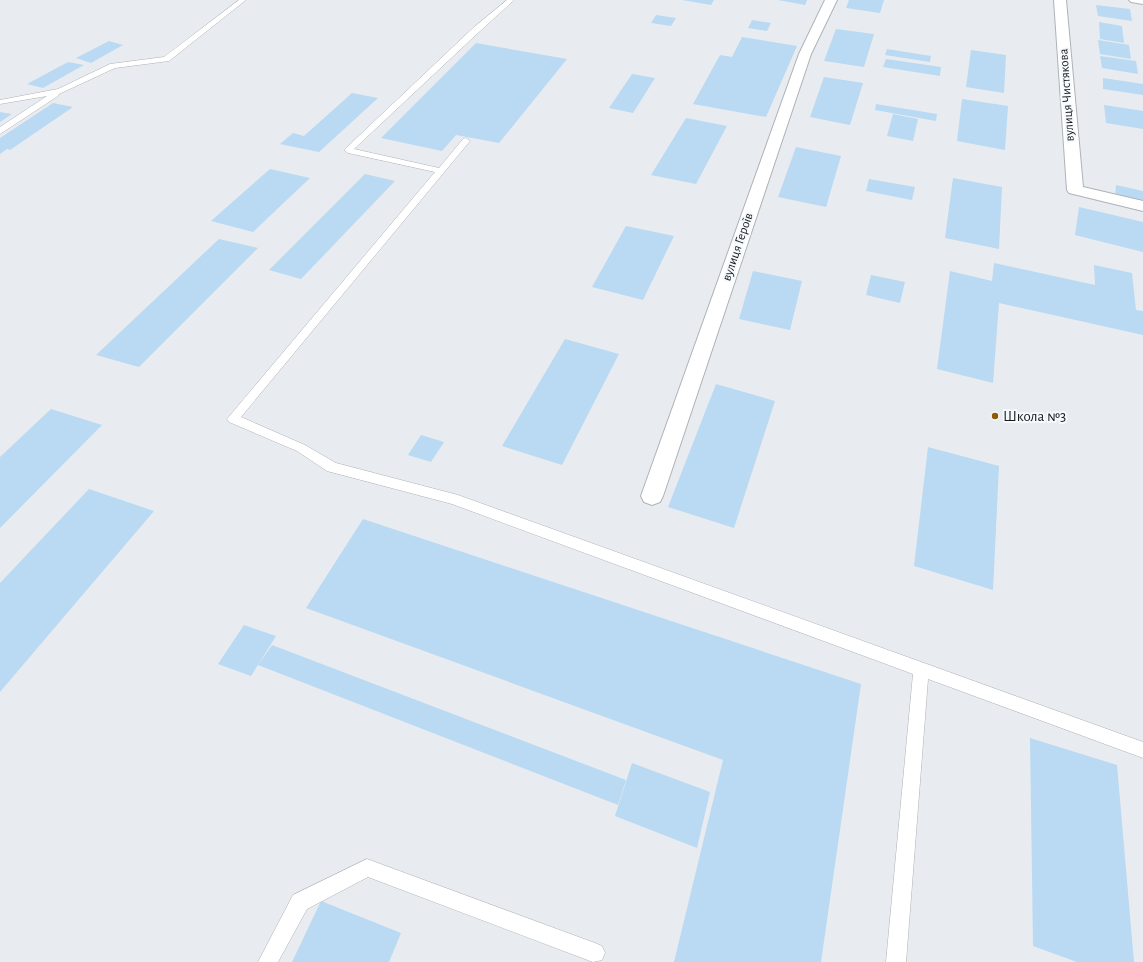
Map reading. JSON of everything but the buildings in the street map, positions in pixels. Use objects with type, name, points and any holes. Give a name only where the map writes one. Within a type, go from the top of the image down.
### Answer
[{"type":"street","name":"вулиця Героїв","points":[[652,496],[805,54],[831,0]]},
{"type":"street","name":"вулиця Чистякова","points":[[1060,0],[1075,190],[1143,206]]},
{"type":"street","points":[[1135,0],[1143,1]]},
{"type":"lane","points":[[0,131],[60,91],[113,66],[166,59],[243,0]]},
{"type":"lane","points":[[441,171],[348,150],[476,30],[511,0]]},
{"type":"lane","points":[[0,102],[60,91]]},
{"type":"lane","points":[[466,141],[233,419],[300,448],[332,467],[452,499],[1143,750]]},
{"type":"lane","points":[[896,962],[922,669]]},
{"type":"lane","points":[[268,962],[300,902],[367,868],[595,952]]},
{"type":"place","name":"Школа №3","points":[[995,416]]}]
